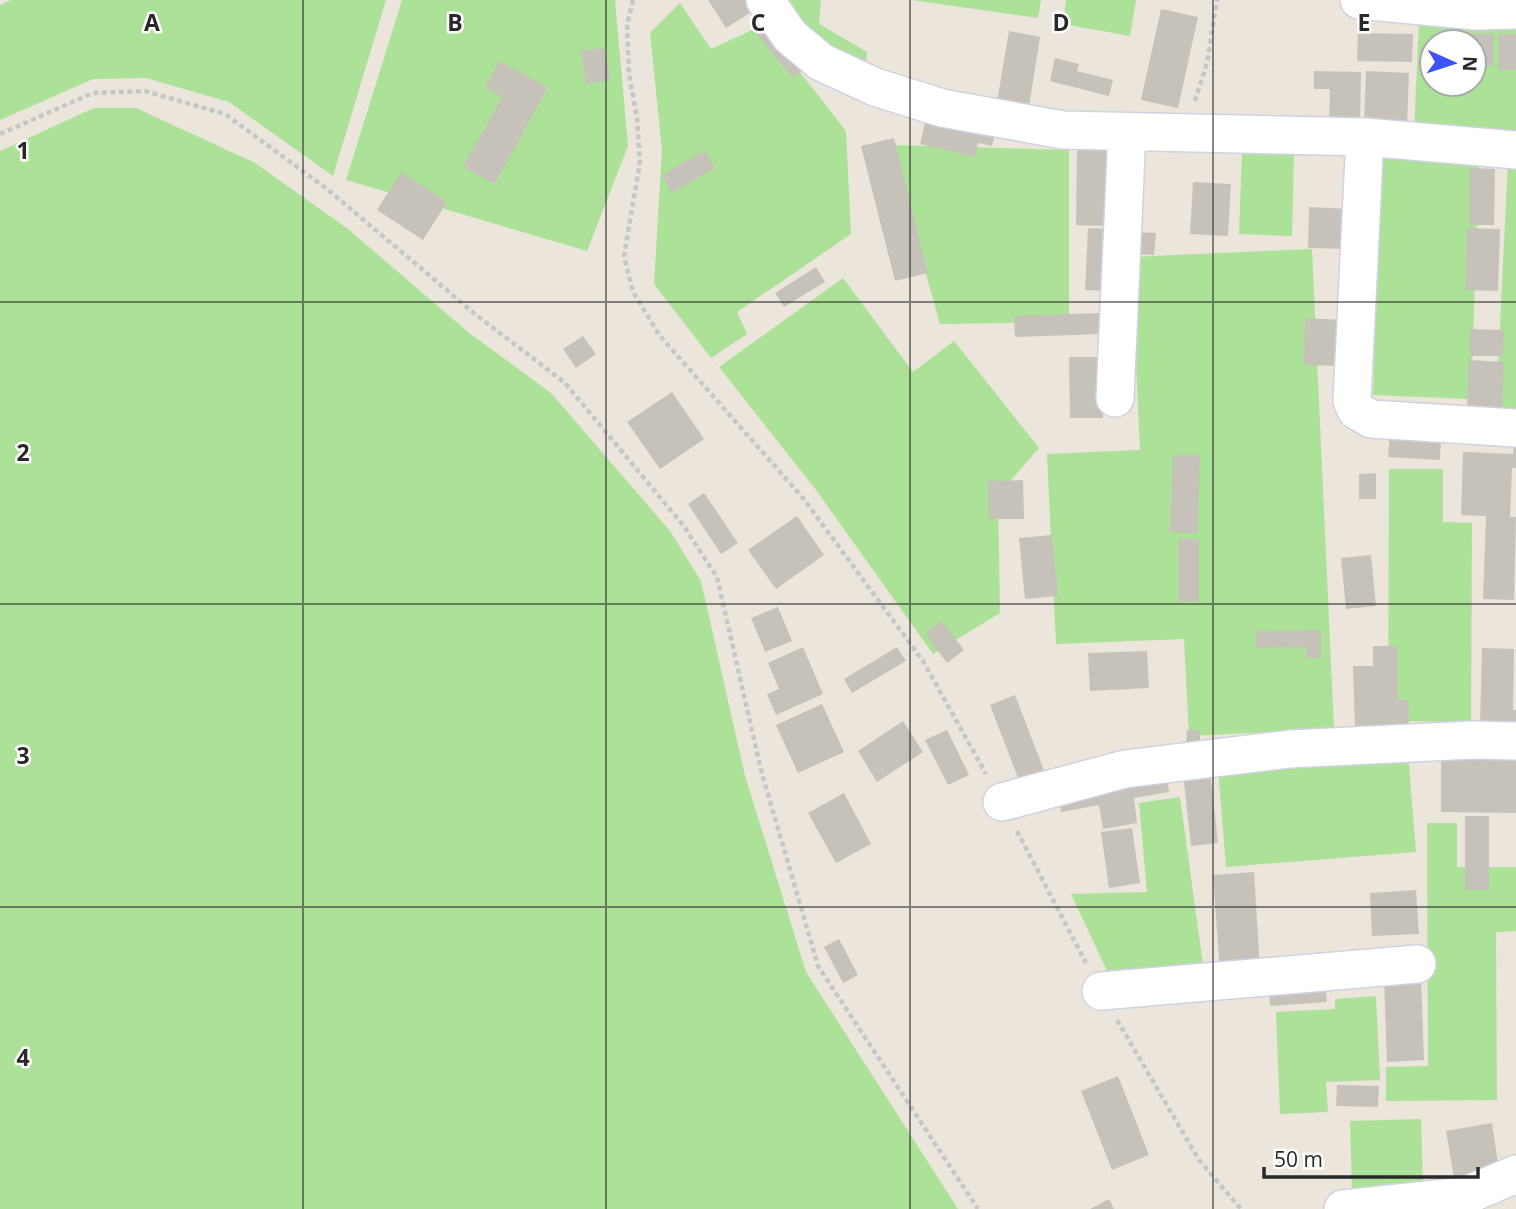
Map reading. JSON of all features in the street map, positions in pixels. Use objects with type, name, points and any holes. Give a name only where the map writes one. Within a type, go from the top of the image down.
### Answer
[{"type":"lane","points":[[765,0],[790,36],[821,62],[875,87],[942,108],[1063,130],[1366,137],[1516,150]]},
{"type":"lane","points":[[1359,0],[1476,11],[1516,10]]},
{"type":"lane","points":[[1115,398],[1126,132]]},
{"type":"lane","points":[[1366,137],[1352,401],[1356,410],[1371,419],[1516,428]]},
{"type":"lane","points":[[1002,802],[1125,768],[1290,749],[1472,740],[1516,741]]},
{"type":"lane","points":[[1101,991],[1417,964]]},
{"type":"lane","points":[[1343,1209],[1465,1196],[1516,1174]]},
{"type":"path","points":[[633,0],[626,25],[640,162],[624,256],[633,292],[660,336],[803,498],[923,662],[1002,802],[1101,991],[1199,1160],[1241,1209]]},
{"type":"path","points":[[1185,133],[1207,63],[1217,0]]},
{"type":"path","points":[[0,134],[93,93],[145,91],[225,114],[327,189],[475,314],[565,383],[683,525],[717,577],[761,770],[818,966],[978,1209]]},
{"type":"green space","points":[[11,0],[386,0],[333,176],[229,102],[146,78],[93,79],[0,120],[0,5]]},
{"type":"green space","points":[[402,0],[615,0],[628,146],[587,251],[346,180]]},
{"type":"green space","points":[[790,0],[821,0],[819,24],[867,52],[866,66],[820,49]]},
{"type":"green space","points":[[912,0],[1041,0],[1038,18]]},
{"type":"green space","points":[[1066,0],[1136,0],[1130,36],[1063,24]]},
{"type":"green space","points":[[680,3],[711,49],[763,25],[846,131],[851,234],[737,312],[747,334],[711,358],[654,284],[662,150],[650,33]]},
{"type":"green space","points":[[1419,22],[1516,26],[1516,137],[1414,133],[1418,44],[1418,98],[1488,98],[1488,28],[1419,28]]},
{"type":"green space","points":[[94,108],[136,108],[255,163],[348,229],[468,332],[551,393],[670,531],[701,581],[745,776],[806,972],[958,1209],[0,1209],[0,151]]},
{"type":"green space","points":[[890,145],[1069,150],[1069,322],[940,324]]},
{"type":"green space","points":[[1242,154],[1294,155],[1292,236],[1239,234]]},
{"type":"green space","points":[[1381,158],[1479,161],[1471,399],[1373,395]]},
{"type":"green space","points":[[1508,161],[1516,161],[1516,408],[1496,408]]},
{"type":"green space","points":[[1312,249],[1334,729],[1189,736],[1184,639],[1056,644],[1047,454],[1140,450],[1131,257]]},
{"type":"green space","points":[[843,278],[913,372],[954,341],[1039,448],[998,495],[1000,613],[933,654],[816,490],[719,367]]},
{"type":"green space","points":[[1389,469],[1443,469],[1443,522],[1472,523],[1471,722],[1388,721]]},
{"type":"green space","points":[[1408,753],[1416,852],[1226,867],[1218,768]]},
{"type":"green space","points":[[1180,797],[1204,972],[1110,977],[1071,894],[1147,892],[1139,803]]},
{"type":"green space","points":[[1427,823],[1457,823],[1457,867],[1516,867],[1516,931],[1496,932],[1497,1100],[1386,1101],[1386,1067],[1428,1066]]},
{"type":"green space","points":[[1376,996],[1380,1080],[1326,1082],[1328,1112],[1280,1114],[1276,1012],[1335,1009],[1335,999]]},
{"type":"green space","points":[[1421,1119],[1423,1189],[1352,1192],[1350,1121]]},
{"type":"building","points":[[708,0],[757,0],[761,6],[726,28]]},
{"type":"building","points":[[1161,9],[1198,17],[1178,108],[1141,100]]},
{"type":"building","points":[[764,13],[808,65],[793,78],[749,25]]},
{"type":"building","points":[[1009,31],[1040,37],[1029,107],[997,102]]},
{"type":"building","points":[[1358,33],[1413,34],[1412,62],[1357,61]]},
{"type":"building","points":[[1488,34],[1494,34],[1493,66],[1488,66]]},
{"type":"building","points":[[1499,34],[1516,34],[1516,70],[1498,70]]},
{"type":"building","points":[[605,48],[610,80],[586,84],[581,51]]},
{"type":"building","points":[[1055,58],[1079,64],[1077,71],[1113,80],[1109,96],[1050,81]]},
{"type":"building","points":[[499,61],[548,87],[495,184],[463,167],[502,97],[485,87]]},
{"type":"building","points":[[1314,71],[1361,72],[1360,122],[1329,122],[1330,89],[1314,89]]},
{"type":"building","points":[[1366,71],[1409,73],[1407,126],[1364,124]]},
{"type":"building","points":[[927,115],[996,131],[992,146],[978,143],[975,157],[920,144]]},
{"type":"building","points":[[894,138],[928,273],[895,281],[861,146]]},
{"type":"building","points":[[1077,148],[1108,148],[1107,226],[1076,225]]},
{"type":"building","points":[[705,150],[715,168],[672,193],[662,175]]},
{"type":"building","points":[[1470,168],[1495,169],[1494,225],[1469,225]]},
{"type":"building","points":[[401,172],[447,202],[423,240],[377,210]]},
{"type":"building","points":[[1193,182],[1231,184],[1228,236],[1190,234]]},
{"type":"building","points":[[1309,207],[1349,209],[1348,249],[1308,248]]},
{"type":"building","points":[[1088,228],[1108,229],[1105,291],[1085,290]]},
{"type":"building","points":[[1467,228],[1500,229],[1498,291],[1465,290]]},
{"type":"building","points":[[1133,232],[1156,233],[1154,255],[1132,254]]},
{"type":"building","points":[[816,267],[825,282],[784,307],[775,293]]},
{"type":"building","points":[[1100,313],[1101,334],[1015,337],[1014,316]]},
{"type":"building","points":[[1305,318],[1344,320],[1343,366],[1304,365]]},
{"type":"building","points":[[1470,329],[1504,330],[1503,356],[1470,356]]},
{"type":"building","points":[[583,336],[596,354],[576,368],[563,349]]},
{"type":"building","points":[[1069,357],[1102,357],[1103,418],[1070,418]]},
{"type":"building","points":[[1469,360],[1504,362],[1502,413],[1467,412]]},
{"type":"building","points":[[672,392],[704,439],[660,469],[627,422]]},
{"type":"building","points":[[1390,432],[1441,435],[1440,460],[1388,457]]},
{"type":"building","points":[[1514,438],[1516,468],[1512,468],[1510,517],[1516,517],[1514,600],[1483,599],[1486,516],[1461,515],[1463,452],[1513,454]]},
{"type":"building","points":[[1173,455],[1200,455],[1198,533],[1170,532]]},
{"type":"building","points":[[1376,473],[1376,499],[1359,499],[1359,474]]},
{"type":"building","points":[[1023,480],[1024,519],[989,519],[988,481]]},
{"type":"building","points":[[704,493],[738,543],[721,554],[688,504]]},
{"type":"building","points":[[797,516],[824,555],[776,589],[748,550]]},
{"type":"building","points":[[1052,535],[1058,596],[1025,599],[1019,538]]},
{"type":"building","points":[[1178,539],[1199,539],[1199,601],[1179,602]]},
{"type":"building","points":[[1371,555],[1376,606],[1346,609],[1341,558]]},
{"type":"building","points":[[778,607],[792,641],[765,652],[751,618]]},
{"type":"building","points":[[942,621],[964,650],[947,663],[925,633]]},
{"type":"building","points":[[1321,630],[1321,658],[1306,658],[1306,647],[1256,648],[1256,631]]},
{"type":"building","points":[[1373,646],[1397,646],[1398,700],[1408,700],[1409,727],[1355,728],[1353,666],[1373,666]]},
{"type":"building","points":[[803,647],[823,694],[776,715],[767,694],[779,689],[768,663]]},
{"type":"building","points":[[897,647],[906,661],[852,693],[844,679]]},
{"type":"building","points":[[1482,648],[1514,649],[1513,710],[1516,710],[1516,726],[1480,726]]},
{"type":"building","points":[[1147,651],[1149,688],[1090,691],[1088,653]]},
{"type":"building","points":[[1015,695],[1047,778],[1022,788],[990,705]]},
{"type":"building","points":[[822,704],[844,752],[798,773],[776,725]]},
{"type":"building","points":[[903,721],[923,752],[877,782],[858,751]]},
{"type":"building","points":[[947,730],[969,775],[948,785],[925,740]]},
{"type":"building","points":[[1187,730],[1200,730],[1200,746],[1186,746]]},
{"type":"building","points":[[1441,758],[1516,759],[1516,813],[1441,812]]},
{"type":"building","points":[[1210,770],[1218,843],[1191,846],[1183,773]]},
{"type":"building","points":[[1167,778],[1169,792],[1134,798],[1137,823],[1103,829],[1099,805],[1061,812],[1059,796]]},
{"type":"building","points":[[844,793],[871,844],[836,863],[808,813]]},
{"type":"building","points":[[1465,816],[1489,816],[1489,890],[1465,890]]},
{"type":"building","points":[[1132,828],[1140,883],[1109,888],[1101,832]]},
{"type":"building","points":[[1254,872],[1260,970],[1220,973],[1213,875]]},
{"type":"building","points":[[1416,890],[1419,934],[1372,936],[1370,893]]},
{"type":"building","points":[[839,939],[858,975],[843,983],[824,947]]},
{"type":"building","points":[[1421,976],[1424,1060],[1387,1062],[1384,978]]},
{"type":"building","points":[[1325,982],[1327,1002],[1270,1006],[1269,986]]},
{"type":"building","points":[[1118,1076],[1149,1155],[1112,1170],[1081,1091]]},
{"type":"building","points":[[1337,1085],[1379,1086],[1378,1107],[1336,1106]]},
{"type":"building","points":[[1492,1123],[1499,1170],[1454,1178],[1446,1131]]},
{"type":"building","points":[[1109,1199],[1114,1209],[1090,1209]]}]
